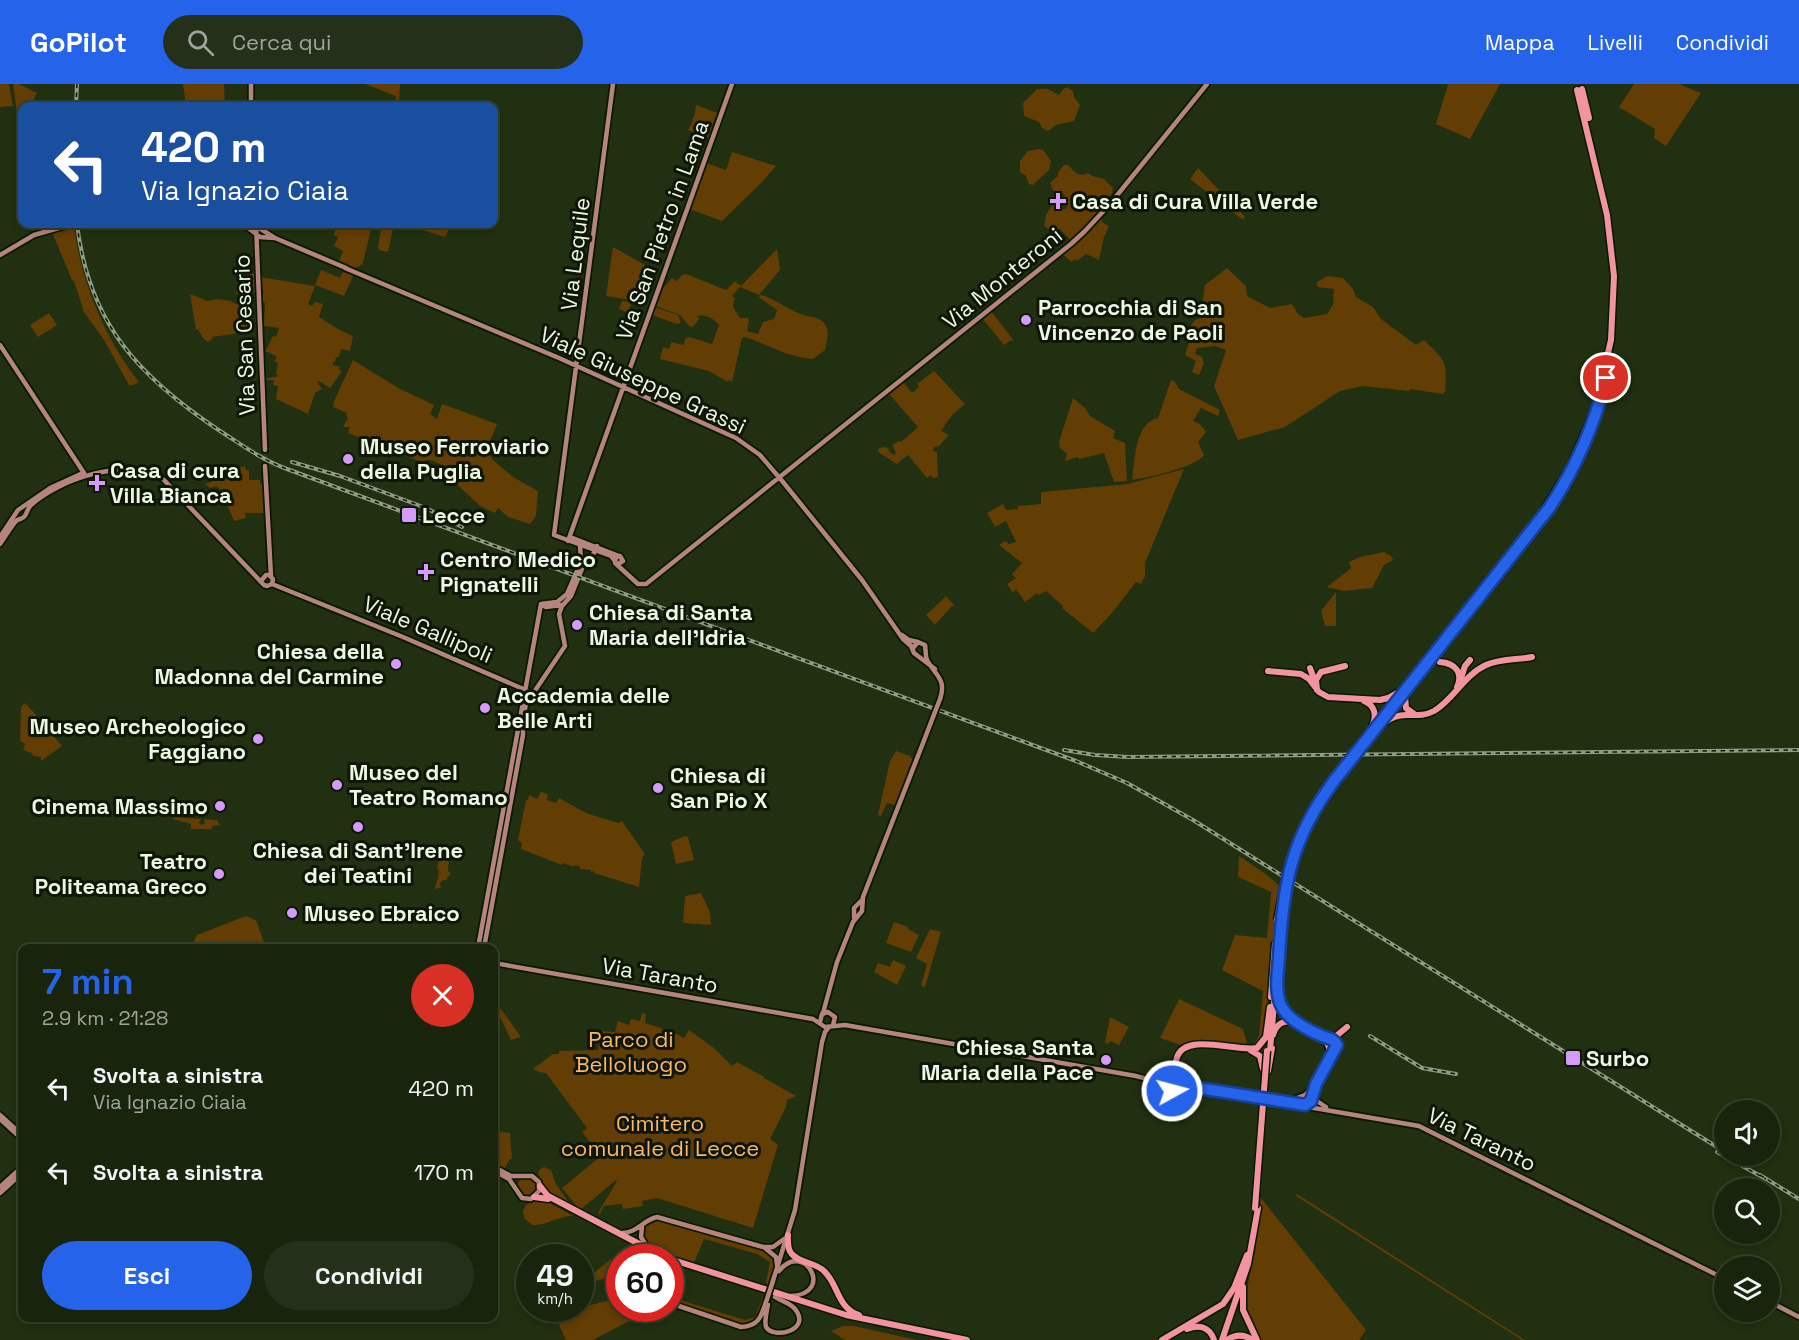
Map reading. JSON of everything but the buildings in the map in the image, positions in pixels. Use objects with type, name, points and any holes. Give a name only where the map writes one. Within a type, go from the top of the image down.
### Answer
[{"type":"highway","points":[[1174,1086],[1177,1056],[1181,1049],[1188,1045],[1246,1049],[1257,1048],[1264,1041],[1279,920],[1289,866],[1301,829],[1324,791],[1491,581],[1527,532],[1560,485],[1597,408],[1613,320],[1613,255],[1607,214],[1580,90]]},
{"type":"highway","points":[[1361,745],[1391,718],[1420,715],[1435,710],[1480,668],[1497,661],[1532,657]]},
{"type":"highway","points":[[1454,692],[1465,666],[1471,660],[1475,665],[1470,675]]},
{"type":"highway","points":[[1440,662],[1451,664],[1456,668],[1460,674],[1460,680]]},
{"type":"highway","points":[[1313,682],[1324,670],[1345,666]]},
{"type":"highway","points":[[1310,669],[1317,690],[1328,697],[1380,699],[1392,697],[1421,669]]},
{"type":"highway","points":[[1420,715],[1408,711],[1404,700],[1421,669]]},
{"type":"highway","points":[[1268,671],[1298,673],[1313,682]]},
{"type":"highway","points":[[1361,745],[1414,675]]},
{"type":"highway","points":[[1357,699],[1370,704],[1375,715],[1361,745]]},
{"type":"highway","points":[[1279,920],[1278,998],[1286,1012],[1301,1024],[1337,1045]]},
{"type":"highway","points":[[1263,1094],[1278,947]]},
{"type":"highway","points":[[1257,1340],[1245,1316],[1242,1299],[1256,1208],[1268,1071],[1270,1007]]},
{"type":"highway","points":[[1269,1051],[1274,1030],[1279,1024],[1289,1021],[1301,1024]]},
{"type":"highway","points":[[1326,1039],[1339,1035],[1347,1027]]},
{"type":"highway","points":[[1326,1039],[1330,1051],[1329,1060]]},
{"type":"highway","points":[[1221,1340],[1246,1255],[1256,1208],[1263,1062],[1257,1053],[1246,1049]]},
{"type":"highway","points":[[1175,1074],[1184,1085]]},
{"type":"highway","points":[[540,1186],[548,1196],[635,1244]]},
{"type":"highway","points":[[534,1197],[546,1198],[633,1244]]},
{"type":"highway","points":[[788,1234],[790,1252],[796,1258],[822,1268],[845,1307],[855,1314],[903,1328]]},
{"type":"highway","points":[[1221,1340],[1245,1274],[1252,1245]]},
{"type":"highway","points":[[1162,1340],[1223,1304],[1234,1288],[1246,1255]]},
{"type":"highway","points":[[684,1266],[845,1319],[948,1340]]},
{"type":"highway","points":[[775,1295],[846,1315],[967,1340]]},
{"type":"highway","points":[[1168,1340],[1199,1326],[1208,1330],[1214,1340]]},
{"type":"highway","points":[[1227,1340],[1237,1335],[1247,1336],[1252,1340]]},
{"type":"main road","points":[[250,84],[251,102]]},
{"type":"main road","name":"Via Lequile","points":[[569,539],[554,535],[614,84]]},
{"type":"main road","name":"Via Monteroni","points":[[618,561],[638,584],[646,584],[1085,231],[1207,84]]},
{"type":"main road","name":"Via San Pietro in Lama","points":[[569,539],[731,86]]},
{"type":"main road","points":[[0,255],[29,237],[54,228]]},
{"type":"main road","points":[[251,228],[260,233]]},
{"type":"main road","name":"Via San Cesario","points":[[258,228],[260,233],[265,448]]},
{"type":"main road","name":"Viale Giuseppe Grassi","points":[[260,233],[264,238],[275,238],[577,366],[736,438],[760,455],[775,472],[862,580],[898,632],[913,648],[914,653],[935,669]]},
{"type":"main road","points":[[0,345],[84,474]]},
{"type":"main road","points":[[265,465],[268,579]]},
{"type":"main road","name":"Viale Gallipoli","points":[[19,517],[17,512],[23,511],[48,489],[84,474],[130,468],[160,474],[257,574],[533,694]]},
{"type":"main road","name":"Via Monteroni","points":[[775,472],[789,468]]},
{"type":"main road","points":[[0,537],[19,517]]},
{"type":"main road","points":[[0,544],[19,517]]},
{"type":"main road","points":[[569,539],[596,549],[618,561]]},
{"type":"main road","points":[[541,604],[559,601],[567,594],[581,562],[582,544]]},
{"type":"main road","points":[[596,549],[618,561]]},
{"type":"main road","points":[[485,944],[524,728],[523,718],[526,704],[565,646],[560,609],[571,597],[587,559],[596,549]]},
{"type":"main road","points":[[587,559],[597,554],[605,554]]},
{"type":"main road","points":[[541,604],[552,607],[565,603]]},
{"type":"main road","points":[[479,944],[541,604]]},
{"type":"main road","name":"Viale Giuseppe Grassi","points":[[898,632],[909,640],[918,642]]},
{"type":"main road","points":[[822,1042],[819,1018],[823,1013],[837,964],[857,912],[862,911],[859,906],[940,699],[942,687],[935,669],[927,658],[925,645],[918,642],[913,648]]},
{"type":"main road","points":[[919,656],[925,653]]},
{"type":"main road","name":"Via Taranto","points":[[498,964],[796,1016],[831,1026],[845,1025],[1147,1078],[1181,1099],[1195,1088],[1205,1088]]},
{"type":"main road","points":[[684,1309],[741,1327],[752,1326],[759,1321],[778,1270],[799,1188],[822,1042],[825,1032],[831,1026],[833,1015],[829,1004],[830,990]]},
{"type":"main road","points":[[823,1013],[833,1015]]},
{"type":"main road","name":"Via Taranto","points":[[833,1015],[845,1025]]},
{"type":"main road","points":[[1305,1105],[1311,1101],[1316,1084],[1337,1045]]},
{"type":"main road","points":[[1283,1102],[1305,1095],[1316,1084]]},
{"type":"main road","points":[[1184,1085],[1187,1093]]},
{"type":"main road","name":"Via Taranto","points":[[1160,1087],[1184,1085],[1205,1088],[1405,1123],[1434,1132],[1714,1273]]},
{"type":"main road","points":[[1173,1095],[1174,1086]]},
{"type":"main road","points":[[1314,1090],[1320,1104],[1334,1110]]},
{"type":"main road","points":[[1305,1095],[1305,1105]]},
{"type":"main road","points":[[0,1117],[18,1132]]},
{"type":"main road","points":[[0,1117],[18,1135]]},
{"type":"main road","points":[[0,1187],[18,1171]]},
{"type":"main road","points":[[498,1171],[511,1176],[535,1177],[540,1186],[534,1197],[522,1198],[517,1194],[509,1179],[498,1172]]},
{"type":"main road","points":[[0,1193],[18,1177]]},
{"type":"main road","points":[[515,1187],[521,1177]]},
{"type":"main road","points":[[616,1233],[630,1233],[652,1218],[660,1218],[763,1247],[775,1246],[783,1242],[788,1234]]},
{"type":"main road","points":[[643,1225],[642,1240],[645,1244]]},
{"type":"main road","points":[[763,1247],[776,1257],[778,1270]]},
{"type":"main road","points":[[775,1295],[801,1295],[809,1290],[814,1280],[812,1270],[799,1262],[787,1263],[778,1270]]},
{"type":"main road","points":[[767,1303],[765,1324],[768,1331],[778,1338],[793,1335],[799,1324],[797,1312],[775,1295]]},
{"type":"main road","points":[[1780,1307],[1799,1317]]},
{"type":"green space","points":[[0,84],[9,84],[13,106],[0,107]]},
{"type":"green space","points":[[13,84],[19,84],[37,93],[33,102],[18,102],[18,121]]},
{"type":"green space","points":[[183,84],[224,84],[225,102],[185,102]]},
{"type":"green space","points":[[365,84],[400,84],[399,102],[395,102],[396,96]]},
{"type":"green space","points":[[1448,84],[1500,84],[1470,139],[1436,124]]},
{"type":"green space","points":[[1634,84],[1679,84],[1701,93],[1666,146],[1654,138],[1655,129],[1619,107]]},
{"type":"green space","points":[[1067,87],[1073,91],[1080,105],[1074,121],[1056,125],[1048,131],[1042,128],[1039,122],[1024,116],[1023,103],[1037,89],[1048,89],[1059,95]]},
{"type":"green space","points":[[696,105],[720,114],[715,118],[709,135],[711,139],[688,130]]},
{"type":"green space","points":[[1043,150],[1051,161],[1049,170],[1033,185],[1029,184],[1026,176],[1020,172],[1020,161],[1028,151]]},
{"type":"green space","points":[[732,152],[776,166],[722,221],[689,209],[693,205],[691,203],[706,163],[726,170]]},
{"type":"green space","points":[[1064,165],[1068,165],[1079,175],[1088,173],[1104,179],[1113,188],[1112,194],[1103,203],[1103,208],[1071,241],[1060,229],[1050,230],[1044,226],[1046,215],[1052,205],[1061,210],[1066,209],[1068,205],[1061,191],[1054,192],[1050,183],[1058,176],[1058,172]]},
{"type":"green space","points":[[1198,168],[1245,217],[1243,220],[1190,179]]},
{"type":"green space","points":[[1102,217],[1102,222],[1109,226],[1099,260],[1086,254],[1072,262],[1062,254],[1089,232]]},
{"type":"green space","points":[[74,228],[82,267],[96,308],[126,365],[139,382],[129,385],[104,340],[84,312],[74,281],[52,232]]},
{"type":"green space","points":[[336,228],[371,228],[363,263],[360,266],[351,268],[338,263],[343,251],[334,246],[338,237],[334,235]]},
{"type":"green space","points":[[381,228],[393,228],[388,252],[379,250]]},
{"type":"green space","points":[[419,228],[450,228],[445,237]]},
{"type":"green space","points":[[613,247],[645,265],[628,313],[619,309],[622,301],[630,302],[631,300],[606,296]]},
{"type":"green space","points":[[777,249],[780,270],[759,295],[740,287],[732,296],[735,298],[733,307],[740,318],[748,318],[747,331],[758,334],[763,322],[774,319],[777,310],[760,298],[761,295],[796,312],[818,319],[827,329],[825,350],[813,359],[803,358],[745,337],[742,338],[732,382],[709,371],[660,359],[663,347],[669,349],[671,342],[684,345],[685,339],[689,337],[712,344],[719,325],[709,317],[697,316],[699,319],[693,327],[689,326],[680,315],[655,306],[663,288],[672,278],[677,281],[686,274],[726,290],[735,281],[741,286]]},
{"type":"green space","points":[[1227,268],[1246,286],[1247,296],[1270,308],[1292,304],[1298,314],[1304,318],[1327,314],[1333,305],[1334,289],[1318,287],[1316,283],[1327,276],[1343,278],[1353,289],[1356,297],[1373,307],[1381,319],[1416,345],[1424,340],[1437,353],[1444,363],[1445,392],[1443,394],[1363,386],[1340,391],[1285,427],[1238,440],[1214,386],[1226,350],[1215,346],[1197,348],[1195,354],[1202,357],[1204,363],[1199,375],[1192,372],[1196,361],[1185,355],[1192,334],[1187,331],[1195,320],[1200,318],[1205,285]]},
{"type":"green space","points":[[321,270],[340,278],[344,270],[354,274],[344,296],[315,285]]},
{"type":"green space","points":[[257,272],[257,292],[236,294],[237,277]]},
{"type":"green space","points":[[260,277],[315,286],[308,304],[312,306],[315,302],[323,304],[319,317],[353,336],[350,351],[341,349],[339,357],[336,357],[333,362],[333,365],[340,367],[339,370],[342,371],[330,388],[317,382],[322,389],[315,393],[308,414],[276,399],[278,386],[273,385],[274,380],[264,380],[279,376],[276,374],[278,363],[274,361],[277,357],[265,352],[273,336],[276,337],[279,328],[264,326],[265,303],[261,302],[264,292],[261,291]]},
{"type":"green space","points":[[190,294],[208,301],[218,299],[230,301],[252,311],[251,320],[254,321],[254,328],[247,328],[247,332],[212,337],[213,339],[208,342],[198,329],[196,330]]},
{"type":"green space","points":[[654,307],[678,315],[681,323],[677,324],[652,315]]},
{"type":"green space","points":[[991,311],[1014,341],[1011,340],[1004,345],[982,318],[985,318]]},
{"type":"green space","points":[[49,313],[57,325],[38,337],[30,325]]},
{"type":"green space","points":[[353,360],[400,389],[434,405],[430,414],[437,419],[442,404],[497,424],[489,444],[491,458],[513,477],[538,491],[536,516],[530,524],[508,517],[498,508],[495,513],[480,506],[450,478],[446,473],[448,469],[432,460],[426,460],[424,463],[348,433],[350,427],[343,427],[348,418],[347,413],[333,407]]},
{"type":"green space","points":[[934,371],[965,404],[952,415],[941,431],[949,435],[939,446],[934,447],[933,451],[937,452],[938,477],[933,478],[931,475],[927,478],[908,455],[897,464],[878,452],[879,448],[888,449],[890,447],[888,450],[893,455],[896,453],[892,445],[901,442],[918,427],[889,394],[903,382],[912,393],[919,387],[917,384]]},
{"type":"green space","points":[[1171,380],[1179,389],[1220,410],[1218,416],[1201,408],[1193,421],[1200,424],[1206,432],[1198,442],[1204,455],[1182,468],[1132,480],[1140,435],[1150,421],[1158,418]]},
{"type":"green space","points":[[1073,398],[1085,408],[1090,416],[1115,431],[1113,438],[1125,443],[1127,481],[1114,482],[1104,453],[1065,461],[1067,454],[1060,448],[1059,442]]},
{"type":"green space","points":[[245,466],[246,470],[249,470],[249,480],[260,480],[260,484],[264,485],[264,513],[245,513],[246,518],[234,521],[221,490],[216,486],[210,488],[205,484],[238,473],[236,469]]},
{"type":"green space","points":[[1184,469],[1145,563],[1145,576],[1141,584],[1136,582],[1093,633],[1062,608],[1063,606],[1046,591],[1039,595],[1037,593],[1025,602],[1016,589],[1013,593],[1007,584],[1016,578],[1012,574],[1022,563],[999,545],[1005,541],[1009,544],[1016,542],[1006,521],[995,527],[987,513],[1003,504],[1006,510],[1018,509],[1018,506],[1041,504],[1041,492],[1128,484]]},
{"type":"green space","points":[[1384,552],[1393,560],[1384,565],[1372,588],[1344,591],[1327,587],[1351,568],[1349,562]]},
{"type":"green space","points":[[1336,592],[1336,626],[1325,626],[1321,611]]},
{"type":"green space","points":[[946,596],[955,606],[952,606],[935,625],[926,615]]},
{"type":"green space","points":[[25,703],[41,720],[38,723],[41,726],[43,724],[62,746],[41,761],[41,757],[33,756],[32,753],[23,750],[25,744],[20,741],[21,707]]},
{"type":"green space","points":[[896,751],[910,756],[913,761],[895,805],[887,803],[881,816],[878,815],[890,761]]},
{"type":"green space","points":[[541,792],[548,794],[547,800],[556,803],[559,798],[586,813],[618,823],[622,821],[645,854],[642,858],[639,887],[594,873],[594,871],[591,872],[591,870],[580,869],[575,865],[574,867],[563,863],[562,865],[521,849],[522,843],[518,840],[526,800],[529,795],[537,799]]},
{"type":"green space","points":[[173,817],[201,819],[199,823],[202,825],[205,823],[204,819],[217,820],[220,825],[212,826],[212,829],[191,829],[191,824],[173,819]]},
{"type":"green space","points":[[685,836],[688,837],[694,860],[676,864],[671,842]]},
{"type":"green space","points":[[1239,856],[1278,885],[1264,1035],[1260,1043],[1252,1047],[1259,1036],[1263,991],[1222,970],[1235,935],[1267,938],[1271,892],[1238,877]]},
{"type":"green space","points":[[449,859],[448,871],[451,873],[439,884],[442,887],[435,889],[439,878],[437,869],[439,860]]},
{"type":"green space","points":[[701,893],[710,912],[711,925],[683,923],[685,896]]},
{"type":"green space","points":[[246,916],[256,920],[265,944],[194,944],[197,935]]},
{"type":"green space","points":[[894,922],[908,927],[919,935],[911,952],[886,943]]},
{"type":"green space","points":[[930,929],[941,932],[925,987],[921,986],[927,964],[916,958]]},
{"type":"green space","points":[[893,960],[906,966],[897,985],[874,972],[878,963],[890,967]]},
{"type":"green space","points":[[1179,999],[1243,1029],[1248,1047],[1197,1041],[1180,1045],[1160,1038]]},
{"type":"green space","points":[[501,1009],[521,1037],[511,1040],[498,1010]]},
{"type":"green space","name":"Cimitero comunale di Lecce","points":[[642,1013],[646,1014],[645,1023],[684,1038],[689,1030],[714,1048],[732,1066],[737,1062],[796,1096],[787,1100],[786,1107],[770,1139],[778,1145],[753,1228],[657,1198],[642,1201],[643,1206],[623,1209],[622,1204],[604,1206],[600,1214],[598,1213],[616,1180],[580,1210],[562,1188],[601,1156],[582,1132],[587,1128],[546,1073],[533,1069],[553,1054],[559,1054],[559,1051],[598,1050],[600,1031],[615,1032],[618,1021],[629,1025],[631,1019],[640,1021]]},
{"type":"green space","points":[[1110,1017],[1129,1027],[1119,1045],[1110,1041],[1108,1044],[1105,1043]]},
{"type":"green space","points":[[498,1131],[510,1133],[512,1159],[504,1169],[498,1166]]},
{"type":"green space","points":[[544,1167],[551,1170],[556,1184],[572,1207],[547,1193],[538,1173]]},
{"type":"green space","points":[[527,1177],[534,1180],[537,1187],[534,1194],[527,1197],[520,1194],[517,1187],[520,1180]]},
{"type":"green space","points":[[1297,1194],[1525,1340],[1296,1196]]},
{"type":"green space","points":[[1261,1198],[1366,1330],[1359,1340],[1260,1340],[1248,1316],[1245,1297],[1255,1252]]},
{"type":"green space","points":[[536,1200],[546,1201],[573,1216],[532,1225],[524,1218],[523,1210],[526,1205]]},
{"type":"green space","points":[[656,1219],[765,1250],[774,1262],[774,1272],[769,1289],[766,1282],[770,1262],[757,1254],[704,1239],[693,1265],[684,1262],[684,1244],[647,1244],[643,1232],[647,1224]]},
{"type":"green space","points":[[606,1263],[606,1278],[594,1281],[594,1273]]},
{"type":"green space","points":[[763,1297],[767,1298],[758,1320],[744,1325],[684,1305],[684,1301],[745,1320],[755,1317]]},
{"type":"green space","points":[[606,1301],[606,1322],[627,1322],[593,1340],[566,1340],[559,1325],[560,1322],[594,1322],[594,1304]]},
{"type":"green space","points":[[843,1326],[854,1326],[917,1340],[845,1340],[831,1331]]},
{"type":"tunnel","points":[[265,450],[265,466]]},
{"type":"railway","points":[[76,102],[77,84]]},
{"type":"railway","points":[[78,228],[83,259],[93,291],[106,319],[123,345],[142,368],[165,390],[191,411],[261,457],[287,469],[1076,761],[1127,783],[1193,820],[1714,1145]]},
{"type":"railway","points":[[292,462],[340,476],[426,508],[462,527]]},
{"type":"railway","points":[[1064,750],[1128,757],[1799,750]]},
{"type":"railway","points":[[1370,1036],[1422,1068],[1456,1074]]},
{"type":"railway","points":[[1742,1166],[1764,1178]]},
{"type":"railway","points":[[1760,1175],[1799,1199]]},
{"type":"place","name":"Casa di Cura Villa Verde","points":[[1058,201]]},
{"type":"place","name":"Parrocchia di San Vincenzo de Paoli","points":[[1026,320]]},
{"type":"place","name":"Museo Ferroviario della Puglia","points":[[348,459]]},
{"type":"place","name":"Casa di cura Villa Bianca","points":[[97,483]]},
{"type":"place","name":"Lecce","points":[[409,515]]},
{"type":"place","name":"Centro Medico Pignatelli","points":[[426,572]]},
{"type":"place","name":"Chiesa di Santa Maria dell'Idria","points":[[577,625]]},
{"type":"place","name":"Chiesa della Madonna del Carmine","points":[[396,664]]},
{"type":"place","name":"Accademia delle Belle Arti","points":[[485,708]]},
{"type":"place","name":"Museo Archeologico Faggiano","points":[[258,739]]},
{"type":"place","name":"Museo del Teatro Romano","points":[[337,785]]},
{"type":"place","name":"Chiesa di San Pio X","points":[[658,788]]},
{"type":"place","name":"Cinema Massimo","points":[[220,806]]},
{"type":"place","name":"Chiesa di Sant'Irene dei Teatini","points":[[358,827]]},
{"type":"place","name":"Teatro Politeama Greco","points":[[219,874]]},
{"type":"place","name":"Museo Ebraico","points":[[292,913]]},
{"type":"place","name":"Surbo","points":[[1573,1058]]},
{"type":"place","name":"Chiesa Santa Maria della Pace","points":[[1106,1060]]},
{"type":"route","points":[[1172,1091],[1173,1096],[1179,1099],[1195,1088],[1205,1088],[1305,1105],[1311,1101],[1316,1084],[1337,1045],[1332,1039],[1323,1037],[1301,1024],[1282,1008],[1278,998],[1277,984],[1278,947],[1286,881],[1303,831],[1334,781],[1550,507],[1570,474],[1588,435],[1606,378]]},
{"type":"park label","name":"Parco di Belloluogo","points":[[631,1052]]}]
